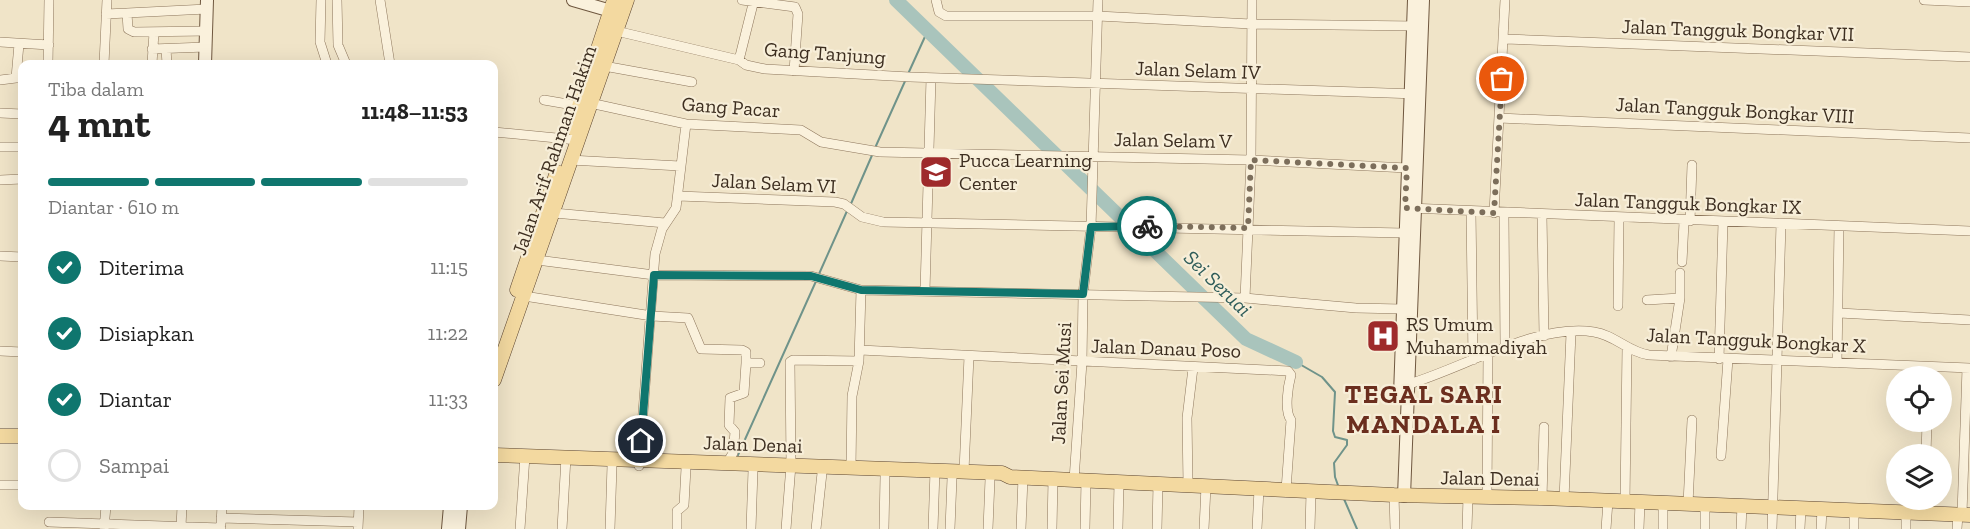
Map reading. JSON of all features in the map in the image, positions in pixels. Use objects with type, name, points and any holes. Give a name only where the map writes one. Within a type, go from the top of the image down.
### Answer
[{"type":"main road","name":"Jalan Arif Rahman Hakim","points":[[498,346],[573,139],[616,8],[627,0]]},
{"type":"main road","name":"Jalan Arif Rahman Hakim","points":[[584,105],[604,66],[610,29]]},
{"type":"main road","name":"Jalan Arif Rahman Hakim","points":[[498,369],[554,213],[570,160],[573,139]]},
{"type":"main road","points":[[0,436],[18,436]]},
{"type":"main road","name":"Jalan Denai","points":[[498,455],[525,459]]},
{"type":"main road","name":"Jalan Denai","points":[[498,462],[525,459],[851,468],[1004,480],[1016,477]]},
{"type":"main road","name":"Jalan Denai","points":[[566,460],[612,465],[639,463],[686,468],[727,466],[753,470],[790,468],[822,473],[885,476],[935,474]]},
{"type":"main road","name":"Jalan Denai","points":[[958,475],[1002,473],[1016,477],[1399,496],[1542,498],[1906,512],[1913,510]]},
{"type":"main road","name":"Jalan Denai","points":[[1941,510],[1963,514]]},
{"type":"street","points":[[48,60],[49,0]]},
{"type":"street","points":[[104,60],[107,0]]},
{"type":"street","points":[[321,0],[320,42],[326,60]]},
{"type":"street","points":[[338,0],[338,45],[344,60]]},
{"type":"street","points":[[380,0],[389,60]]},
{"type":"street","points":[[573,0],[616,8]]},
{"type":"street","points":[[742,0],[792,6],[797,10],[794,71]]},
{"type":"street","points":[[936,0],[939,12],[946,16],[1098,16],[1251,24],[1418,26]]},
{"type":"street","name":"Jalan Sei Musi","points":[[1085,529],[1080,480],[1083,294],[1091,227],[1098,0]]},
{"type":"street","points":[[1245,298],[1251,160],[1252,0]]},
{"type":"street","points":[[1414,0],[1418,26]]},
{"type":"street","points":[[1395,529],[1409,384],[1410,209],[1414,95],[1418,26],[1423,0]]},
{"type":"street","points":[[1494,213],[1505,39],[1505,0]]},
{"type":"street","points":[[1924,0],[1970,2]]},
{"type":"street","points":[[739,60],[754,1]]},
{"type":"street","points":[[106,14],[207,5],[204,60]]},
{"type":"street","points":[[127,13],[129,31],[207,31]]},
{"type":"street","name":"Gang Tanjung","points":[[610,29],[739,60],[750,66],[794,71],[975,79]]},
{"type":"street","points":[[152,60],[154,32]]},
{"type":"street","name":"Jalan Tangguk Bongkar VII","points":[[1505,39],[1970,57]]},
{"type":"street","points":[[0,42],[49,45]]},
{"type":"street","points":[[0,80],[16,78],[19,44]]},
{"type":"street","points":[[152,49],[206,47]]},
{"type":"street","points":[[166,49],[167,60]]},
{"type":"street","points":[[604,66],[692,82]]},
{"type":"street","points":[[925,291],[927,153],[931,78]]},
{"type":"street","name":"Jalan Selam IV","points":[[975,79],[1414,95]]},
{"type":"street","points":[[1399,496],[1401,309],[1404,234],[1410,209],[1407,168],[1414,95]]},
{"type":"street","name":"Gang Pacar","points":[[544,100],[686,124],[801,130],[821,142],[872,149]]},
{"type":"street","points":[[0,113],[18,114]]},
{"type":"street","name":"Jalan Tangguk Bongkar VIII","points":[[1499,118],[1970,138]]},
{"type":"street","points":[[639,463],[659,236],[676,208],[686,124]]},
{"type":"street","points":[[498,132],[573,139]]},
{"type":"street","points":[[0,147],[18,147]]},
{"type":"street","name":"Jalan Selam V","points":[[872,149],[927,153],[1251,160],[1407,168]]},
{"type":"street","points":[[570,160],[680,166]]},
{"type":"street","points":[[1682,262],[1692,165]]},
{"type":"street","points":[[0,180],[18,179]]},
{"type":"street","name":"Jalan Selam VI","points":[[678,196],[844,204],[862,217],[883,222],[1248,228],[1404,234]]},
{"type":"street","name":"Jalan Tangguk Bongkar IX","points":[[1410,209],[1970,231]]},
{"type":"street","points":[[1472,212],[1473,360]]},
{"type":"street","points":[[554,213],[665,224]]},
{"type":"street","points":[[1504,214],[1505,346]]},
{"type":"street","points":[[1542,215],[1544,336]]},
{"type":"street","points":[[1618,306],[1619,218]]},
{"type":"street","points":[[1721,456],[1723,222]]},
{"type":"street","points":[[1772,529],[1780,224]]},
{"type":"street","points":[[1837,363],[1839,226]]},
{"type":"street","points":[[0,256],[18,257]]},
{"type":"street","points":[[537,260],[654,275],[811,276],[861,290],[1193,296],[1245,298],[1356,308],[1401,309]]},
{"type":"street","points":[[1671,357],[1680,298],[1680,273]]},
{"type":"street","points":[[851,468],[852,396],[860,350],[861,290]]},
{"type":"street","points":[[524,296],[652,316],[688,318],[701,349],[746,352],[744,393],[730,398],[729,424],[735,432],[733,455],[727,466]]},
{"type":"street","points":[[1647,300],[1680,298]]},
{"type":"street","points":[[1839,313],[1970,320]]},
{"type":"street","name":"Jalan Tangguk Bongkar X","points":[[1409,384],[1505,346],[1544,336],[1583,331],[1607,335],[1643,355],[1837,363],[1886,368]]},
{"type":"street","points":[[1564,499],[1571,333]]},
{"type":"street","points":[[1625,502],[1627,347]]},
{"type":"street","name":"Jalan Danau Poso","points":[[860,350],[1193,368],[1273,370],[1291,373],[1287,399],[1288,416],[1291,420],[1286,490]]},
{"type":"street","points":[[0,351],[18,352]]},
{"type":"street","points":[[1487,497],[1488,353]]},
{"type":"street","points":[[950,529],[958,475],[969,356]]},
{"type":"street","points":[[786,529],[790,468],[791,361],[859,361]]},
{"type":"street","points":[[746,363],[760,363]]},
{"type":"street","points":[[1188,485],[1187,418],[1193,368]]},
{"type":"street","points":[[1958,529],[1963,514],[1968,368]]},
{"type":"street","name":"Jalan Tangguk Bongkar X","points":[[1952,370],[1968,368]]},
{"type":"street","points":[[1688,504],[1692,420]]},
{"type":"street","points":[[1542,498],[1544,427]]},
{"type":"street","points":[[520,529],[525,459]]},
{"type":"street","points":[[562,529],[566,460]]},
{"type":"street","points":[[610,529],[612,465]]},
{"type":"street","points":[[676,529],[677,511],[684,505],[686,468]]},
{"type":"street","points":[[751,529],[753,470]]},
{"type":"street","points":[[816,529],[822,473]]},
{"type":"street","points":[[933,529],[935,474]]},
{"type":"street","points":[[884,529],[885,476]]},
{"type":"street","points":[[1016,477],[1021,529]]},
{"type":"street","points":[[988,529],[990,479]]},
{"type":"street","points":[[1052,529],[1053,479]]},
{"type":"street","points":[[1118,529],[1119,482]]},
{"type":"street","points":[[1157,529],[1158,484]]},
{"type":"street","points":[[0,485],[18,485]]},
{"type":"street","points":[[1204,529],[1206,486]]},
{"type":"street","points":[[1257,529],[1259,489]]},
{"type":"street","points":[[1310,529],[1311,492]]},
{"type":"street","points":[[1467,529],[1468,497]]},
{"type":"street","points":[[1606,529],[1608,501]]},
{"type":"street","points":[[1639,529],[1640,502]]},
{"type":"street","points":[[1663,503],[1663,529]]},
{"type":"street","points":[[1705,505],[1705,529]]},
{"type":"street","points":[[1741,529],[1742,505]]},
{"type":"street","points":[[1800,529],[1801,508]]},
{"type":"street","points":[[1821,529],[1822,509]]},
{"type":"street","points":[[105,527],[106,510]]},
{"type":"street","points":[[181,527],[182,510]]},
{"type":"street","points":[[221,525],[222,510]]},
{"type":"street","points":[[49,522],[105,527],[358,525],[359,510]]},
{"type":"street","points":[[448,529],[450,510]]},
{"type":"street","points":[[459,529],[461,510]]},
{"type":"street","points":[[1854,510],[1854,529]]},
{"type":"street","points":[[1906,512],[1906,529]]},
{"type":"waterway","name":"Sei Seruai","points":[[896,0],[1246,339],[1296,362]]},
{"type":"waterway","points":[[908,74],[928,30]]},
{"type":"waterway","points":[[875,148],[906,79]]},
{"type":"waterway","points":[[850,206],[873,153]]},
{"type":"waterway","points":[[819,274],[847,211]]},
{"type":"waterway","points":[[738,455],[817,279]]},
{"type":"waterway","name":"Sei Seruai","points":[[1296,362],[1322,377],[1335,392],[1333,431],[1335,437],[1347,440],[1347,445],[1334,463],[1339,488]]},
{"type":"waterway","name":"Sei Seruai","points":[[1344,499],[1357,529]]},
{"type":"way so far","points":[[1147,226],[1248,228],[1251,160],[1407,168],[1405,208],[1494,213],[1502,79]]},
{"type":"place","name":"Pucca Learning Center","points":[[936,172]]},
{"type":"place","name":"RS Umum Muhammadiyah","points":[[1383,336]]},
{"type":"district","name":"TEGAL SARI MANDALA I","points":[[1424,409]]},
{"type":"route","points":[[641,441],[654,275],[811,276],[861,290],[1083,294],[1091,227],[1147,226]]}]
